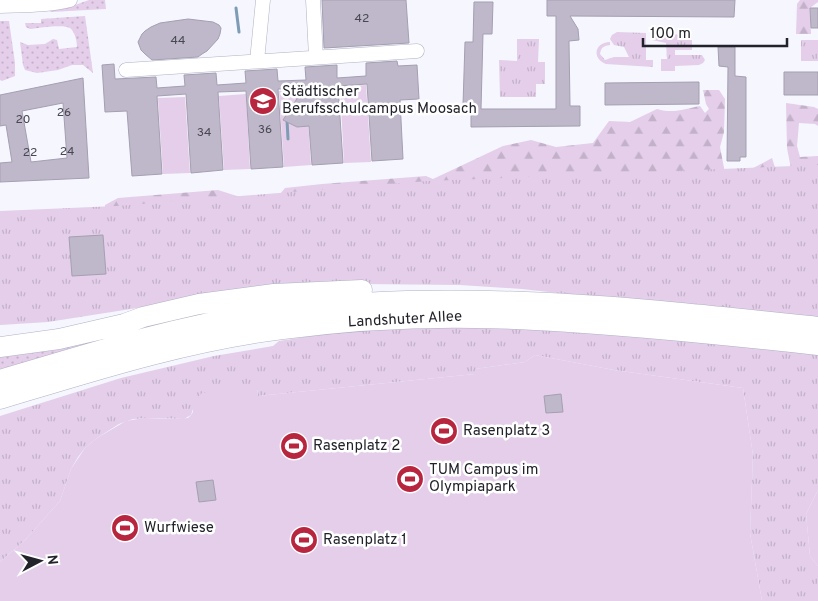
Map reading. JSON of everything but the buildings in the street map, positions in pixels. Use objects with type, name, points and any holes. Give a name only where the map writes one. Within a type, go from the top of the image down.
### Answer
[{"type":"highway","points":[[0,347],[59,339],[200,304],[274,294],[424,289],[454,300]]},
{"type":"highway","name":"Landshuter Allee","points":[[0,380],[119,345],[198,325],[324,305],[370,302],[454,300],[599,305],[818,327]]},
{"type":"highway","points":[[0,333],[143,317]]},
{"type":"highway","name":"Landshuter Allee","points":[[6,399],[118,364],[202,343],[282,329],[372,320],[474,318],[548,320],[662,329],[818,345]]},
{"type":"street","points":[[0,6],[47,4],[70,0]]},
{"type":"street","points":[[257,61],[263,0]]},
{"type":"street","points":[[312,0],[316,57]]},
{"type":"street","points":[[126,70],[417,51]]},
{"type":"green space","points":[[89,0],[105,0],[106,9],[50,12],[52,9],[67,8]]},
{"type":"green space","points":[[800,0],[818,0],[810,8],[811,34],[796,34],[797,4]]},
{"type":"green space","points":[[85,16],[93,73],[83,65],[72,65],[58,70],[37,73],[25,70],[20,42],[28,45],[45,44],[53,39],[57,40],[59,49],[77,47],[77,42],[70,28],[57,26],[30,29],[26,27],[25,23],[41,23],[41,19]]},
{"type":"green space","points":[[0,21],[9,21],[15,63],[15,76],[2,81],[0,80]]},
{"type":"green space","points":[[617,32],[646,33],[646,60],[653,60],[653,67],[606,64],[601,61],[597,54],[598,47],[610,42],[610,45],[603,47],[600,52],[605,60],[614,57],[629,57],[624,47],[614,45],[610,39]]},
{"type":"green space","points":[[692,34],[692,50],[675,50],[675,55],[702,55],[705,60],[703,63],[699,65],[675,66],[675,71],[661,71],[661,59],[667,59],[666,43],[652,40],[653,35]]},
{"type":"green space","points":[[517,39],[539,39],[538,62],[545,62],[545,84],[536,84],[536,97],[500,97],[499,60],[517,61]]},
{"type":"green space","points":[[801,40],[818,40],[818,61],[801,61]]},
{"type":"green space","points":[[366,85],[371,162],[344,163],[340,87]]},
{"type":"green space","points":[[306,89],[311,165],[284,167],[279,91]]},
{"type":"green space","points":[[703,90],[719,90],[725,99],[724,132],[720,147],[725,173],[746,172],[772,158],[778,177],[105,214],[105,205],[118,198],[218,190],[240,197],[280,194],[285,188],[322,184],[426,176],[433,179],[503,146],[531,140],[556,147],[593,143],[609,121],[630,122],[657,109],[674,111],[700,106],[705,113],[709,109]]},
{"type":"green space","points":[[246,94],[250,169],[224,170],[219,96]]},
{"type":"green space","points":[[185,97],[190,173],[163,174],[158,98]]},
{"type":"green space","points":[[786,103],[818,109],[818,126],[815,124],[799,123],[797,146],[800,157],[818,156],[818,178],[792,174],[787,148]]},
{"type":"green space","points":[[818,165],[818,322],[522,289],[460,285],[363,284],[137,308],[48,322],[0,325],[0,211],[116,206],[428,181]]},
{"type":"green space","points":[[276,299],[0,371],[0,352],[168,317]]},
{"type":"green space","points":[[489,325],[818,351],[818,490],[806,514],[810,556],[818,566],[818,601],[762,601],[750,533],[753,455],[743,388],[614,370],[535,355],[525,362],[475,369],[475,374],[258,396],[257,389],[193,401],[191,415],[184,419],[133,419],[119,424],[85,448],[71,469],[60,501],[25,540],[0,562],[0,416],[121,378],[214,356],[273,346],[279,341],[356,329]]},
{"type":"green space","name":"TUM Campus im Olympiapark","points":[[535,355],[614,370],[743,388],[753,455],[750,533],[762,601],[0,601],[0,562],[25,540],[60,501],[71,469],[85,448],[97,438],[126,421],[144,418],[188,418],[193,412],[193,401],[202,393],[257,388],[258,396],[475,374],[475,369],[525,362]]},
{"type":"green space","points":[[818,490],[818,566],[810,556],[806,514]]},
{"type":"waterway","points":[[236,8],[239,32]]},
{"type":"waterway","points":[[287,120],[288,139]]},
{"type":"place","name":"Städtischer Berufsschulcampus Moosach","points":[[263,101]]},
{"type":"place","name":"Rasenplatz 3","points":[[444,431]]},
{"type":"place","name":"Rasenplatz 2","points":[[294,446]]},
{"type":"place","name":"TUM Campus im Olympiapark","points":[[410,479]]},
{"type":"place","name":"Wurfwiese","points":[[125,528]]},
{"type":"place","name":"Rasenplatz 1","points":[[304,540]]}]
